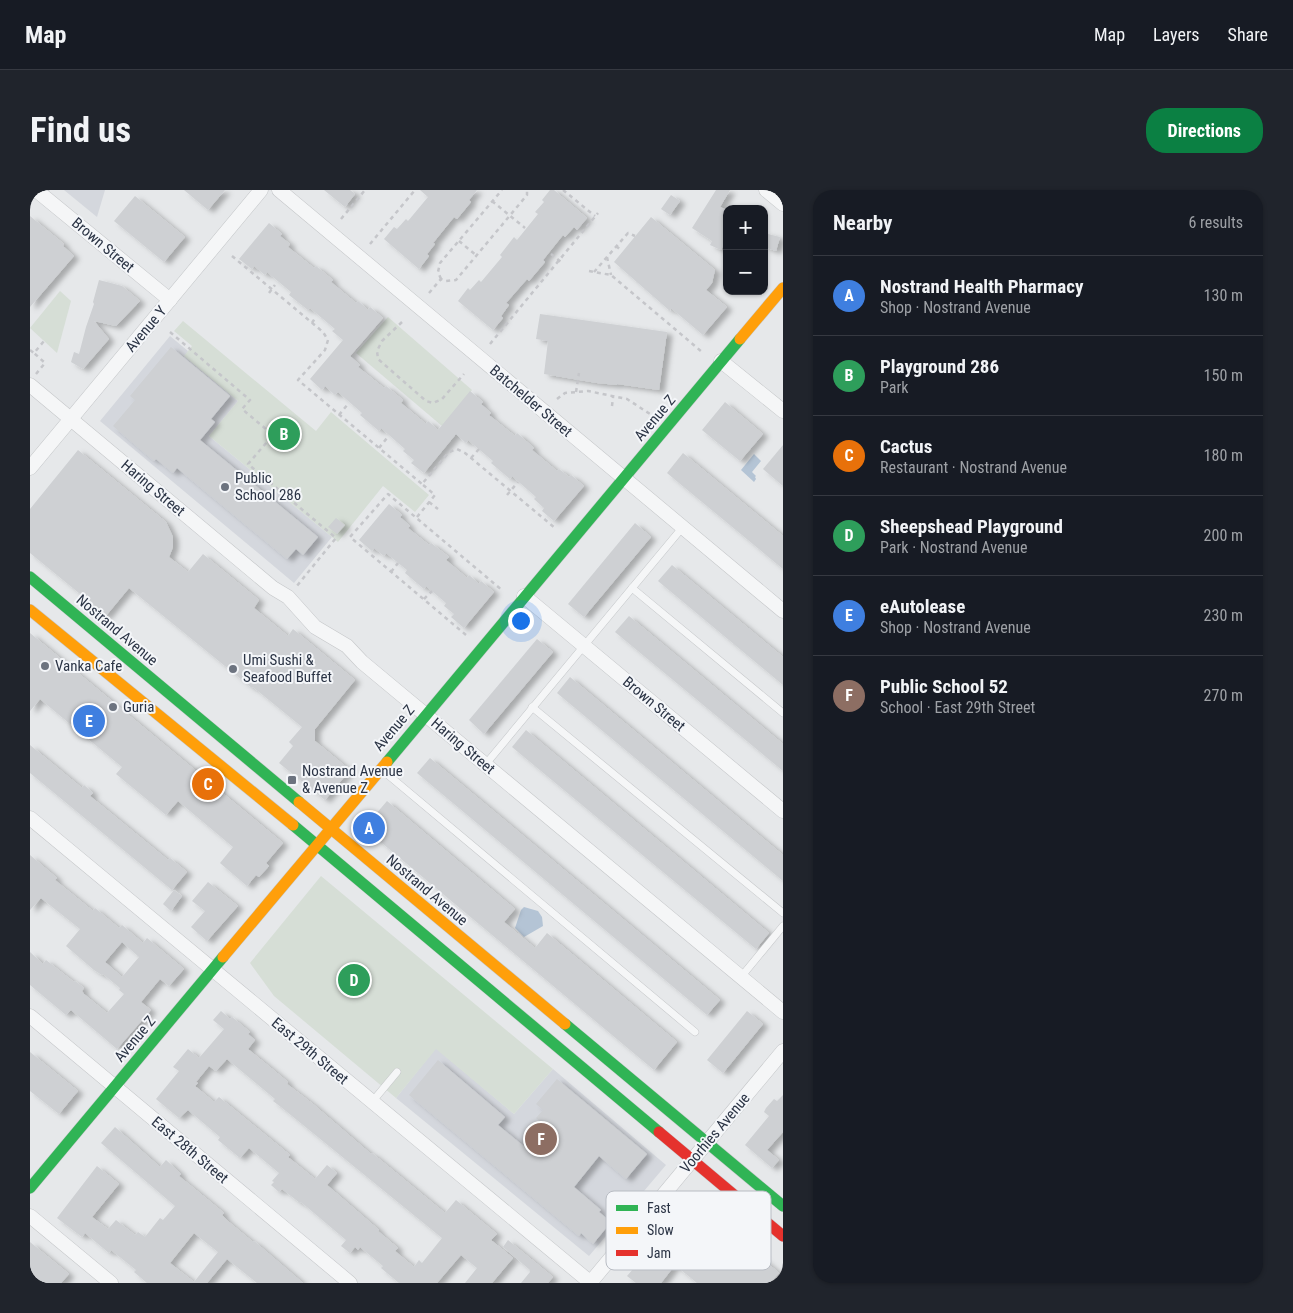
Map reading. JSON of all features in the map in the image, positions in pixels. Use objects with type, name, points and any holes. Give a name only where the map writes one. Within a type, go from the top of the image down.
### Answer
[{"type":"main road","name":"Avenue Z","points":[[30,1188],[783,288]]},
{"type":"main road","name":"Nostrand Avenue","points":[[30,577],[765,1191]]},
{"type":"main road","points":[[30,610],[317,844],[728,1191]]},
{"type":"main road","name":"Nostrand Avenue","points":[[771,1196],[783,1206]]},
{"type":"main road","points":[[771,1226],[783,1236]]},
{"type":"street","name":"Brown Street","points":[[36,190],[170,300]]},
{"type":"street","name":"Avenue Y","points":[[30,468],[261,190]]},
{"type":"street","name":"Batchelder Street","points":[[279,190],[783,612]]},
{"type":"street","points":[[766,190],[783,204]]},
{"type":"street","points":[[722,361],[783,412]]},
{"type":"street","name":"Haring Street","points":[[32,381],[71,419],[273,588],[288,597],[315,627],[347,646],[362,662],[425,715],[783,1012]]},
{"type":"street","name":"Brown Street","points":[[524,596],[783,811]]},
{"type":"street","name":"East 29th Street","points":[[30,818],[591,1283]]},
{"type":"street","name":"East 28th Street","points":[[30,1016],[350,1283]]},
{"type":"street","name":"Voorhies Avenue","points":[[667,1191],[783,1051]]},
{"type":"street","points":[[30,1216],[111,1283]]},
{"type":"street","name":"Voorhies Avenue","points":[[591,1283],[606,1265]]},
{"type":"lane","points":[[485,765],[682,528]]},
{"type":"lane","points":[[632,588],[783,713]]},
{"type":"lane","points":[[532,707],[783,913]]},
{"type":"lane","points":[[380,768],[695,1032]]},
{"type":"lane","points":[[741,977],[783,926]]},
{"type":"lane","points":[[372,1102],[397,1072]]},
{"type":"path","points":[[341,219],[365,190]]},
{"type":"path","points":[[370,244],[415,190]]},
{"type":"path","points":[[502,190],[440,263],[438,272],[441,279],[446,281],[456,280],[527,195],[527,190]]},
{"type":"path","points":[[563,190],[595,216]]},
{"type":"path","points":[[492,201],[525,228]]},
{"type":"path","points":[[490,344],[598,213]]},
{"type":"path","points":[[594,272],[628,233],[634,236]]},
{"type":"path","points":[[459,241],[477,256]]},
{"type":"path","points":[[616,246],[622,251]]},
{"type":"path","points":[[551,254],[560,261]]},
{"type":"path","points":[[232,256],[270,291],[323,332],[328,340],[325,350],[298,380],[435,495],[417,517]]},
{"type":"path","points":[[607,256],[611,275]]},
{"type":"path","points":[[589,271],[611,275],[702,352]]},
{"type":"path","points":[[429,293],[441,279]]},
{"type":"path","points":[[270,291],[275,284]]},
{"type":"path","points":[[312,323],[315,318]]},
{"type":"path","points":[[402,322],[382,342],[377,351],[378,359],[426,401],[433,403],[442,399],[464,374]]},
{"type":"path","points":[[170,332],[250,400],[242,410],[273,435],[248,464],[336,538],[296,587]]},
{"type":"path","points":[[34,353],[44,341]]},
{"type":"path","points":[[30,350],[45,363],[32,381]]},
{"type":"path","points":[[576,392],[579,372]]},
{"type":"path","points":[[557,399],[565,392],[588,391],[627,399],[650,414]]},
{"type":"path","points":[[612,406],[613,396]]},
{"type":"path","points":[[339,415],[348,404]]},
{"type":"path","points":[[379,448],[387,438]]},
{"type":"path","points":[[471,458],[479,449]]},
{"type":"path","points":[[422,484],[453,450],[462,450],[555,528]]},
{"type":"path","points":[[507,495],[518,482]]},
{"type":"path","points":[[466,635],[350,537],[388,494],[503,591]]},
{"type":"path","points":[[429,502],[438,509]]},
{"type":"path","points":[[353,547],[357,543]]},
{"type":"path","points":[[391,572],[398,563]]},
{"type":"path","points":[[424,599],[432,591]]},
{"type":"shaded area","points":[[64,190],[105,190],[97,217]]},
{"type":"shaded area","points":[[60,291],[71,301],[57,353],[30,328]]},
{"type":"shaded area","points":[[388,317],[472,390],[442,426],[356,353]]},
{"type":"shaded area","points":[[183,321],[316,431],[331,412],[429,495],[415,512],[383,486],[338,542],[209,436],[238,401],[184,356],[192,346],[174,331]]},
{"type":"shaded area","name":"Public School 286","points":[[170,336],[188,351],[185,356],[238,401],[209,436],[332,537],[294,583],[100,421]]},
{"type":"shaded area","points":[[321,876],[553,1069],[514,1114],[436,1049],[396,1098],[274,996],[250,963]]},
{"type":"shaded area","points":[[436,1048],[514,1114],[553,1069],[666,1165],[644,1191],[606,1191],[606,1236],[589,1256],[396,1098]]},
{"type":"water","points":[[754,454],[761,461],[752,472],[756,476],[754,482],[741,470]]},
{"type":"water","points":[[524,907],[538,911],[542,917],[543,926],[524,937],[515,928],[521,910]]},
{"type":"building","points":[[184,190],[225,190],[208,210]]},
{"type":"building","points":[[324,190],[350,190],[355,194],[345,207]]},
{"type":"building","points":[[420,190],[477,190],[469,200],[471,202],[457,219],[454,217],[433,243],[435,244],[427,254],[429,256],[419,269],[384,239],[394,227],[397,229],[406,219],[408,221],[428,197]]},
{"type":"building","points":[[550,190],[554,190],[587,218],[577,230],[574,227],[565,237],[563,235],[543,260],[545,262],[529,281],[527,279],[506,303],[509,305],[501,316],[503,318],[493,330],[458,301],[468,288],[470,290],[479,280],[481,282],[502,257],[500,255],[514,237],[517,240],[538,214],[535,212],[544,202],[542,200]]},
{"type":"building","points":[[716,190],[730,190],[720,207],[723,208],[723,246],[721,250],[710,245],[712,241],[692,228]]},
{"type":"building","points":[[671,195],[680,201],[670,215],[661,209]]},
{"type":"building","points":[[135,196],[185,237],[164,262],[114,221]]},
{"type":"building","points":[[30,216],[64,244],[63,246],[74,256],[30,307]]},
{"type":"building","points":[[651,217],[715,270],[712,283],[706,290],[727,307],[703,335],[671,308],[670,311],[614,262]]},
{"type":"building","points":[[269,223],[290,244],[288,247],[314,268],[316,266],[333,280],[331,282],[356,303],[358,301],[368,310],[370,307],[383,318],[350,356],[360,365],[358,367],[384,388],[386,386],[403,400],[401,403],[426,424],[428,421],[438,430],[470,391],[483,402],[481,404],[491,413],[489,415],[515,436],[517,433],[534,448],[532,450],[557,471],[559,469],[569,477],[571,475],[584,486],[554,521],[542,511],[544,508],[534,499],[536,497],[512,476],[510,479],[491,463],[493,461],[468,440],[466,443],[456,434],[424,473],[411,463],[414,460],[403,451],[405,449],[381,428],[379,431],[360,415],[362,413],[338,392],[335,395],[325,386],[322,390],[310,379],[343,340],[332,331],[335,329],[310,308],[308,310],[289,295],[291,292],[267,272],[265,275],[254,266],[252,269],[239,259]]},
{"type":"building","points":[[768,234],[780,237],[776,251],[768,248]]},
{"type":"building","points":[[99,280],[122,286],[140,301],[116,326],[94,321],[109,339],[83,369],[71,362],[74,352],[79,354]]},
{"type":"building","points":[[540,314],[667,332],[659,390],[597,383],[544,374],[548,341],[536,339]]},
{"type":"building","name":"Public School 286","points":[[171,347],[230,396],[211,419],[215,422],[200,440],[318,537],[303,555],[296,549],[287,559],[177,468],[173,473],[156,459],[154,461],[113,426],[135,400],[130,396]]},
{"type":"building","points":[[725,402],[763,434],[740,461],[702,430]]},
{"type":"building","points":[[783,445],[783,486],[763,469]]},
{"type":"building","points":[[78,450],[166,522],[173,537],[173,547],[169,557],[188,572],[203,554],[259,600],[254,608],[288,636],[293,629],[355,680],[315,729],[315,741],[350,770],[325,800],[279,763],[293,746],[289,742],[302,727],[129,588],[105,617],[88,603],[90,602],[30,553],[30,509]]},
{"type":"building","points":[[683,453],[783,536],[783,569],[667,473]]},
{"type":"building","points":[[389,504],[402,515],[400,517],[410,526],[408,528],[429,545],[431,543],[449,557],[446,560],[467,578],[469,575],[479,584],[481,581],[494,592],[464,628],[451,617],[454,614],[444,606],[446,603],[426,586],[424,589],[405,573],[407,570],[386,553],[384,556],[374,548],[372,551],[359,540]]},
{"type":"building","points":[[336,518],[345,525],[337,534],[328,527]]},
{"type":"building","points":[[635,523],[651,537],[584,617],[568,604]]},
{"type":"building","points":[[672,565],[783,657],[783,685],[658,581]]},
{"type":"building","points":[[629,616],[783,744],[783,771],[615,632]]},
{"type":"building","points":[[30,633],[283,843],[266,863],[269,866],[259,877],[256,875],[247,886],[220,863],[233,847],[178,801],[166,815],[116,774],[122,767],[40,699],[30,711]]},
{"type":"building","points":[[537,639],[553,652],[484,734],[469,720]]},
{"type":"building","points":[[570,677],[783,855],[783,881],[557,693]]},
{"type":"building","points":[[526,730],[769,933],[756,949],[512,747]]},
{"type":"building","points":[[30,745],[82,788],[84,785],[93,793],[90,796],[168,860],[170,858],[187,872],[172,890],[30,773]]},
{"type":"building","points":[[430,758],[720,1000],[707,1015],[417,773]]},
{"type":"building","points":[[387,801],[515,909],[504,922],[535,948],[547,933],[677,1042],[654,1070],[364,828]]},
{"type":"building","points":[[30,855],[57,878],[55,880],[93,911],[95,908],[119,928],[122,925],[143,943],[147,938],[184,969],[169,986],[160,979],[141,1002],[151,1010],[117,1049],[71,1010],[66,1015],[30,985],[30,952],[43,964],[46,960],[84,988],[82,991],[84,994],[107,1013],[124,994],[119,990],[120,988],[103,974],[94,970],[66,946],[80,929],[41,898],[30,910]],"holes":[[[122,942],[139,957],[122,977],[105,962]]]},
{"type":"building","points":[[208,882],[238,906],[207,941],[191,927],[205,911],[192,901]]},
{"type":"building","points":[[174,890],[182,896],[171,911],[163,904]]},
{"type":"building","points":[[221,1011],[230,1019],[232,1017],[250,1032],[248,1034],[255,1040],[248,1049],[371,1154],[445,1213],[456,1200],[497,1234],[491,1240],[513,1258],[492,1283],[465,1283],[477,1268],[461,1255],[437,1283],[399,1283],[381,1268],[383,1266],[360,1247],[358,1250],[355,1247],[350,1253],[341,1246],[346,1240],[301,1202],[282,1189],[279,1192],[271,1185],[279,1173],[249,1148],[240,1158],[218,1140],[220,1137],[188,1110],[179,1118],[156,1099],[179,1071],[173,1067],[188,1049],[199,1058],[224,1029],[213,1020]],"holes":[[[227,1059],[275,1099],[273,1101],[442,1238],[422,1263],[419,1260],[414,1267],[395,1251],[398,1248],[379,1230],[327,1185],[337,1173],[327,1165],[315,1179],[288,1157],[290,1155],[219,1097],[213,1101],[195,1086],[209,1066],[216,1071]]]},
{"type":"building","points":[[747,1011],[763,1024],[723,1073],[707,1060]]},
{"type":"building","points":[[30,1052],[78,1091],[59,1114],[30,1091]]},
{"type":"building","points":[[438,1060],[505,1117],[498,1125],[537,1157],[556,1135],[536,1118],[543,1110],[536,1104],[557,1079],[647,1154],[626,1179],[599,1156],[574,1187],[601,1210],[599,1212],[606,1218],[606,1228],[593,1244],[581,1233],[579,1236],[409,1095]]},
{"type":"building","points":[[783,1095],[783,1132],[767,1150],[779,1160],[772,1168],[745,1145],[769,1116],[764,1112],[766,1108],[774,1099],[777,1101]]},
{"type":"building","points":[[115,1127],[160,1167],[166,1160],[181,1174],[179,1176],[224,1213],[222,1215],[229,1222],[303,1283],[257,1283],[227,1259],[207,1283],[147,1283],[134,1272],[136,1270],[111,1250],[109,1253],[85,1233],[82,1237],[57,1218],[97,1166],[119,1184],[92,1217],[108,1229],[116,1220],[135,1235],[138,1232],[145,1237],[160,1218],[163,1220],[175,1206],[101,1143]],"holes":[[[194,1233],[218,1252],[194,1282],[170,1263]]]},
{"type":"building","points":[[508,1240],[553,1277],[548,1283],[521,1283],[530,1270],[503,1247]]},
{"type":"building","points":[[30,1242],[69,1274],[61,1283],[30,1283]]},
{"type":"building","points":[[771,1266],[779,1273],[770,1283],[697,1283],[681,1270],[771,1270]]},
{"type":"building","points":[[632,1270],[671,1270],[661,1283],[636,1283],[627,1276]]},
{"type":"traffic: fast","points":[[387,762],[740,339]]},
{"type":"traffic: fast","points":[[30,577],[299,802]]},
{"type":"traffic: fast","points":[[293,825],[659,1132]]},
{"type":"traffic: fast","points":[[30,1188],[223,957]]},
{"type":"traffic: fast","points":[[565,1024],[765,1191]]},
{"type":"traffic: fast","points":[[771,1196],[783,1206]]},
{"type":"traffic: slow","points":[[740,339],[783,288]]},
{"type":"traffic: slow","points":[[30,610],[293,825]]},
{"type":"traffic: slow","points":[[223,957],[387,762]]},
{"type":"traffic: slow","points":[[299,802],[565,1024]]},
{"type":"traffic: jam","points":[[659,1132],[729,1191]]},
{"type":"traffic: jam","points":[[771,1226],[783,1236]]},
{"type":"place","name":"Playground 286","points":[[284,434]]},
{"type":"place","name":"Public School 286","points":[[225,487]]},
{"type":"place","name":"Vanka Cafe","points":[[45,666]]},
{"type":"place","name":"Umi Sushi & Seafood Buffet","points":[[233,669]]},
{"type":"place","name":"Guria","points":[[113,707]]},
{"type":"place","name":"eAutolease","points":[[89,721]]},
{"type":"place","name":"Nostrand Avenue & Avenue Z","points":[[292,780]]},
{"type":"place","name":"Cactus","points":[[208,784]]},
{"type":"place","name":"Nostrand Health Pharmacy","points":[[369,828]]},
{"type":"place","name":"Sheepshead Playground","points":[[354,980]]},
{"type":"place","name":"Public School 52","points":[[541,1139]]}]
